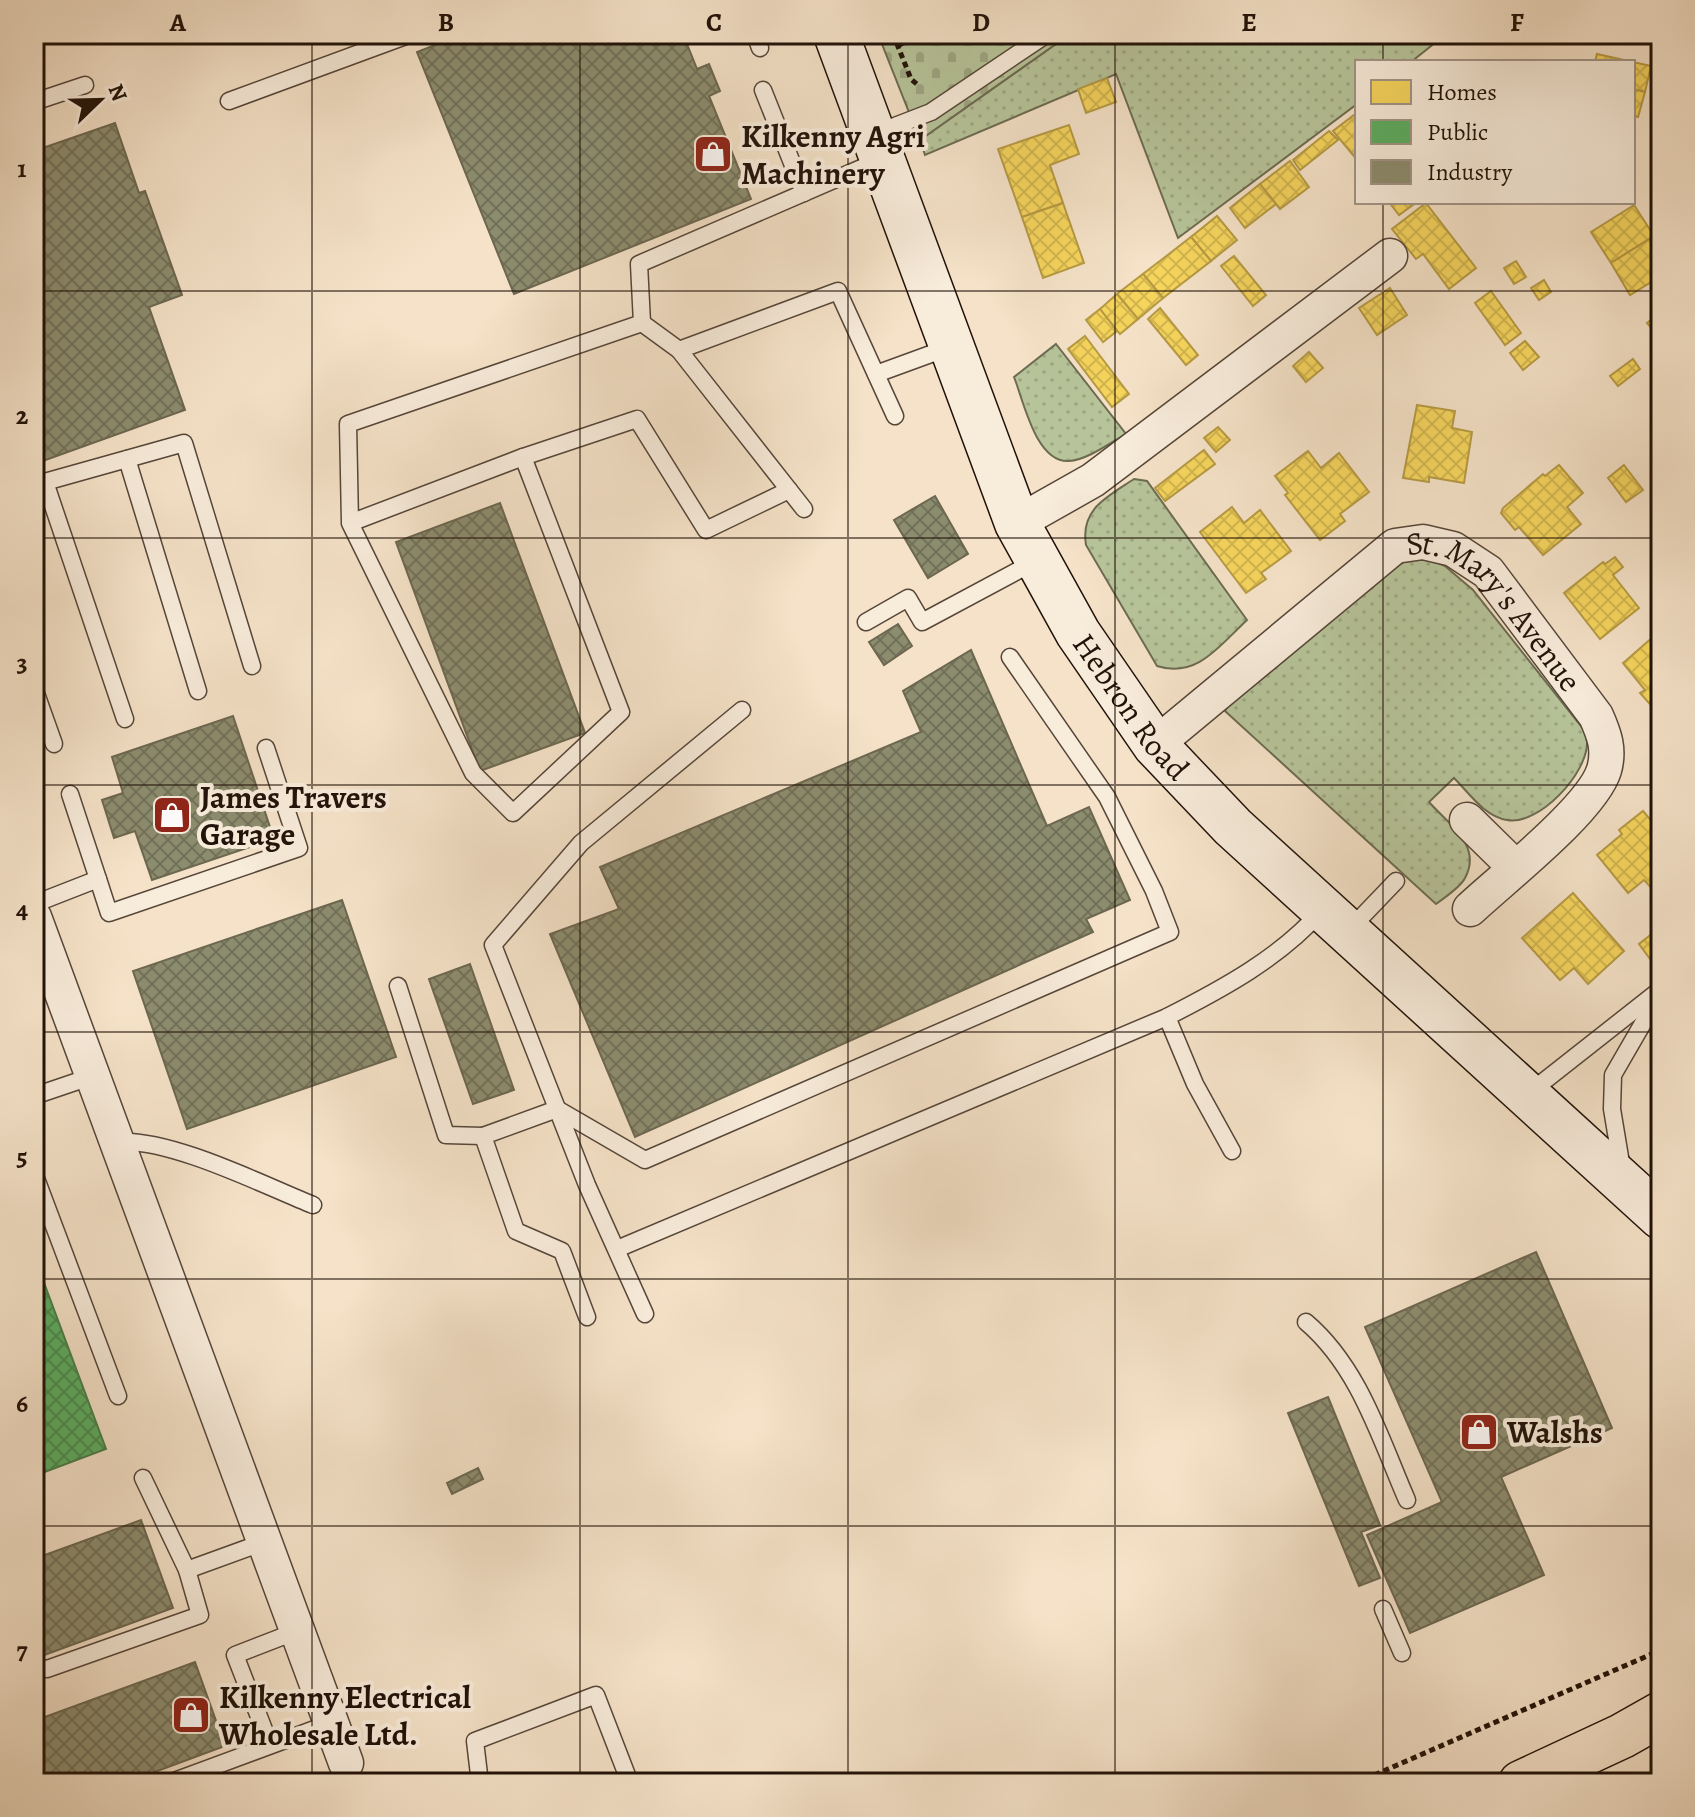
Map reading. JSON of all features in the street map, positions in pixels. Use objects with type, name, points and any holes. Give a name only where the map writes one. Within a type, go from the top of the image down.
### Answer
[{"type":"highway","points":[[1521,1783],[1642,1730],[1661,1714]]},
{"type":"street","name":"Hebron Road","points":[[836,34],[976,418],[1027,542],[1078,633],[1155,745],[1233,827],[1661,1217]]},
{"type":"street","points":[[1027,542],[1093,480],[1390,256]]},
{"type":"street","name":"St. Mary's Avenue","points":[[1155,745],[1395,546],[1423,542],[1453,549],[1488,572],[1596,716],[1607,742],[1604,770],[1585,803],[1470,909]]},
{"type":"street","points":[[1467,820],[1515,867]]},
{"type":"street","points":[[35,917],[349,1769]]},
{"type":"lane","points":[[229,101],[411,34]]},
{"type":"lane","points":[[642,323],[639,264],[804,193],[1047,34]]},
{"type":"lane","points":[[34,102],[85,85]]},
{"type":"lane","points":[[763,90],[804,193]]},
{"type":"lane","points":[[679,350],[838,291],[895,416]]},
{"type":"lane","points":[[642,323],[679,350],[804,509]]},
{"type":"lane","points":[[523,457],[621,712],[513,813],[473,773],[350,523],[348,424],[642,323]]},
{"type":"lane","points":[[876,374],[950,347]]},
{"type":"lane","points":[[350,523],[523,457],[637,419],[706,530],[789,490]]},
{"type":"lane","points":[[125,719],[39,484],[184,443],[252,666]]},
{"type":"lane","points":[[127,459],[198,691]]},
{"type":"lane","points":[[866,622],[908,598],[922,622],[1027,542]]},
{"type":"lane","points":[[557,1109],[645,1160],[1170,932],[1154,891],[1107,797],[1010,657]]},
{"type":"lane","points":[[34,688],[54,744]]},
{"type":"lane","points":[[645,1314],[587,1185],[493,945],[581,843],[742,710]]},
{"type":"lane","points":[[70,794],[109,913],[299,848],[266,748]]},
{"type":"lane","points":[[35,917],[98,879]]},
{"type":"lane","points":[[617,1249],[1167,1017],[1253,969],[1307,926],[1336,919],[1396,881]]},
{"type":"lane","points":[[398,986],[446,1135],[483,1136],[557,1109]]},
{"type":"lane","points":[[1528,1094],[1661,991]]},
{"type":"lane","points":[[1624,1181],[1612,1109],[1613,1075],[1661,991]]},
{"type":"lane","points":[[1167,1017],[1195,1084],[1232,1151]]},
{"type":"lane","points":[[34,1096],[93,1076]]},
{"type":"lane","points":[[483,1136],[516,1231],[562,1251],[587,1317]]},
{"type":"lane","points":[[117,1142],[134,1141],[170,1149],[313,1205]]},
{"type":"lane","points":[[34,1173],[118,1396]]},
{"type":"lane","points":[[1306,1322],[1327,1339],[1357,1385],[1407,1500]]},
{"type":"lane","points":[[34,1666],[47,1669],[200,1615],[187,1570],[143,1478]]},
{"type":"lane","points":[[187,1570],[264,1542]]},
{"type":"lane","points":[[1383,1609],[1402,1653]]},
{"type":"lane","points":[[270,1745],[235,1655],[297,1631]]},
{"type":"lane","points":[[480,1783],[475,1741],[596,1695],[630,1783]]},
{"type":"lane","points":[[169,1783],[331,1723]]},
{"type":"path","points":[[893,34],[911,79],[921,88],[931,112]]},
{"type":"path","points":[[898,46],[917,34]]},
{"type":"path","points":[[1356,1783],[1661,1650]]},
{"type":"green space","points":[[878,34],[1070,34],[920,140]]},
{"type":"green space","points":[[1070,34],[1446,34],[1414,60],[1355,60],[1355,105],[1178,238],[1116,74],[925,155],[920,140]]},
{"type":"green space","points":[[1056,344],[1126,434],[1091,454],[1069,461],[1058,459],[1040,442],[1014,377]]},
{"type":"green space","points":[[1134,479],[1147,481],[1247,620],[1207,657],[1184,668],[1157,666],[1086,545],[1085,533],[1091,513],[1105,498]]},
{"type":"green space","points":[[1426,558],[1445,566],[1473,590],[1584,730],[1587,742],[1585,754],[1571,782],[1547,806],[1520,820],[1507,820],[1491,814],[1454,778],[1429,802],[1460,836],[1470,855],[1463,882],[1436,904],[1225,711],[1228,705],[1381,576],[1404,562]]},
{"type":"building: Homes","points":[[1597,54],[1624,60],[1596,60]]},
{"type":"building: Homes","points":[[1635,62],[1651,66],[1645,92],[1635,90]]},
{"type":"building: Homes","points":[[1107,78],[1116,102],[1086,113],[1078,89]]},
{"type":"building: Homes","points":[[1635,90],[1645,92],[1638,117],[1635,116]]},
{"type":"building: Homes","points":[[1354,115],[1355,158],[1333,131]]},
{"type":"building: Homes","points":[[1069,125],[1079,154],[1050,165],[1063,203],[1022,217],[998,149]]},
{"type":"building: Homes","points":[[1329,131],[1338,140],[1300,170],[1293,160]]},
{"type":"building: Homes","points":[[1290,161],[1309,187],[1280,209],[1260,184]]},
{"type":"building: Homes","points":[[1260,184],[1276,204],[1245,228],[1230,208]]},
{"type":"building: Homes","points":[[1063,203],[1084,263],[1043,278],[1022,217]]},
{"type":"building: Homes","points":[[1391,204],[1414,204],[1399,215]]},
{"type":"building: Homes","points":[[1427,204],[1476,268],[1449,289],[1423,254],[1416,259],[1392,229]]},
{"type":"building: Homes","points":[[1634,205],[1654,236],[1611,263],[1591,232]]},
{"type":"building: Homes","points":[[1217,216],[1237,240],[1211,261],[1191,237]]},
{"type":"building: Homes","points":[[1654,236],[1661,248],[1661,276],[1630,295],[1611,263]]},
{"type":"building: Homes","points":[[1191,237],[1211,261],[1163,298],[1143,274]]},
{"type":"building: Homes","points":[[1234,256],[1266,295],[1253,306],[1221,266]]},
{"type":"building: Homes","points":[[1516,261],[1526,277],[1514,284],[1504,268]]},
{"type":"building: Homes","points":[[1143,274],[1163,298],[1138,319],[1117,294]]},
{"type":"building: Homes","points":[[1544,280],[1551,292],[1539,300],[1531,288]]},
{"type":"building: Homes","points":[[1390,288],[1407,315],[1377,335],[1359,308]]},
{"type":"building: Homes","points":[[1491,291],[1521,333],[1505,345],[1475,303]]},
{"type":"building: Homes","points":[[1117,294],[1138,319],[1120,334],[1100,309]]},
{"type":"building: Homes","points":[[1160,308],[1198,355],[1186,365],[1148,319]]},
{"type":"building: Homes","points":[[1100,309],[1117,331],[1103,342],[1086,320]]},
{"type":"building: Homes","points":[[1661,312],[1661,340],[1647,323]]},
{"type":"building: Homes","points":[[1085,336],[1129,394],[1112,407],[1068,349]]},
{"type":"building: Homes","points":[[1525,341],[1539,357],[1523,370],[1510,353]]},
{"type":"building: Homes","points":[[1309,352],[1323,368],[1306,382],[1293,366]]},
{"type":"building: Homes","points":[[1633,359],[1640,369],[1618,386],[1610,376]]},
{"type":"building: Homes","points":[[1417,405],[1455,411],[1452,428],[1472,432],[1464,483],[1429,477],[1429,482],[1403,478]]},
{"type":"building: Homes","points":[[1218,427],[1230,440],[1216,452],[1204,438]]},
{"type":"building: Homes","points":[[1204,450],[1215,464],[1165,501],[1155,488]]},
{"type":"building: Homes","points":[[1308,451],[1321,468],[1339,453],[1369,492],[1340,514],[1345,521],[1320,540],[1285,495],[1288,493],[1275,476]]},
{"type":"building: Homes","points":[[1559,465],[1583,493],[1567,507],[1581,524],[1543,555],[1519,527],[1515,530],[1501,513],[1543,474],[1545,476]]},
{"type":"building: Homes","points":[[1624,465],[1643,490],[1626,502],[1608,478]]},
{"type":"building: Homes","points":[[1232,507],[1244,523],[1260,510],[1291,551],[1261,573],[1266,579],[1246,593],[1200,532]]},
{"type":"building: Homes","points":[[1615,557],[1623,567],[1613,575],[1639,608],[1600,639],[1564,593],[1603,562],[1605,564]]},
{"type":"building: Homes","points":[[1661,630],[1661,707],[1656,711],[1640,693],[1645,690],[1623,663]]},
{"type":"building: Homes","points":[[1643,811],[1661,832],[1659,896],[1644,880],[1628,893],[1597,855],[1622,834],[1619,830]]},
{"type":"building: Homes","points":[[1573,893],[1624,951],[1588,984],[1574,968],[1560,980],[1522,938]]},
{"type":"building: Homes","points":[[1658,929],[1661,933],[1661,957],[1653,963],[1639,944]]},
{"type":"building: Public","points":[[34,1256],[106,1449],[34,1476]]},
{"type":"building: Industry","points":[[463,34],[683,34],[697,69],[709,64],[720,91],[709,96],[751,199],[514,294],[417,52]]},
{"type":"building: Industry","points":[[115,123],[139,193],[145,191],[182,295],[149,307],[185,410],[40,462],[34,446],[34,151]]},
{"type":"building: Industry","points":[[935,496],[968,554],[928,578],[894,520]]},
{"type":"building: Industry","points":[[500,503],[585,733],[480,771],[396,542]]},
{"type":"building: Industry","points":[[898,624],[912,646],[884,665],[869,642]]},
{"type":"building: Industry","points":[[971,650],[1047,826],[1089,807],[1130,900],[1086,919],[1093,932],[635,1137],[550,934],[619,909],[600,867],[921,732],[903,691]]},
{"type":"building: Industry","points":[[233,716],[274,839],[152,880],[135,831],[114,838],[102,800],[123,793],[112,757]]},
{"type":"building: Industry","points":[[342,900],[396,1057],[187,1129],[133,971]]},
{"type":"building: Industry","points":[[470,964],[514,1090],[473,1104],[429,979]]},
{"type":"building: Industry","points":[[1536,1252],[1612,1428],[1501,1477],[1544,1575],[1410,1633],[1367,1535],[1442,1502],[1365,1327]]},
{"type":"building: Industry","points":[[1328,1397],[1380,1525],[1361,1532],[1380,1578],[1359,1586],[1288,1413]]},
{"type":"building: Industry","points":[[478,1468],[483,1479],[452,1494],[447,1483]]},
{"type":"building: Industry","points":[[141,1520],[173,1608],[39,1657],[34,1642],[34,1559]]},
{"type":"building: Industry","points":[[195,1662],[225,1746],[125,1783],[47,1783],[34,1746],[34,1721]]},
{"type":"place","name":"Kilkenny Agri Machinery","points":[[713,154]]},
{"type":"place","name":"James Travers Garage","points":[[172,815]]},
{"type":"place","name":"Walshs","points":[[1479,1432]]},
{"type":"place","name":"Kilkenny Electrical Wholesale Ltd.","points":[[191,1715]]}]
